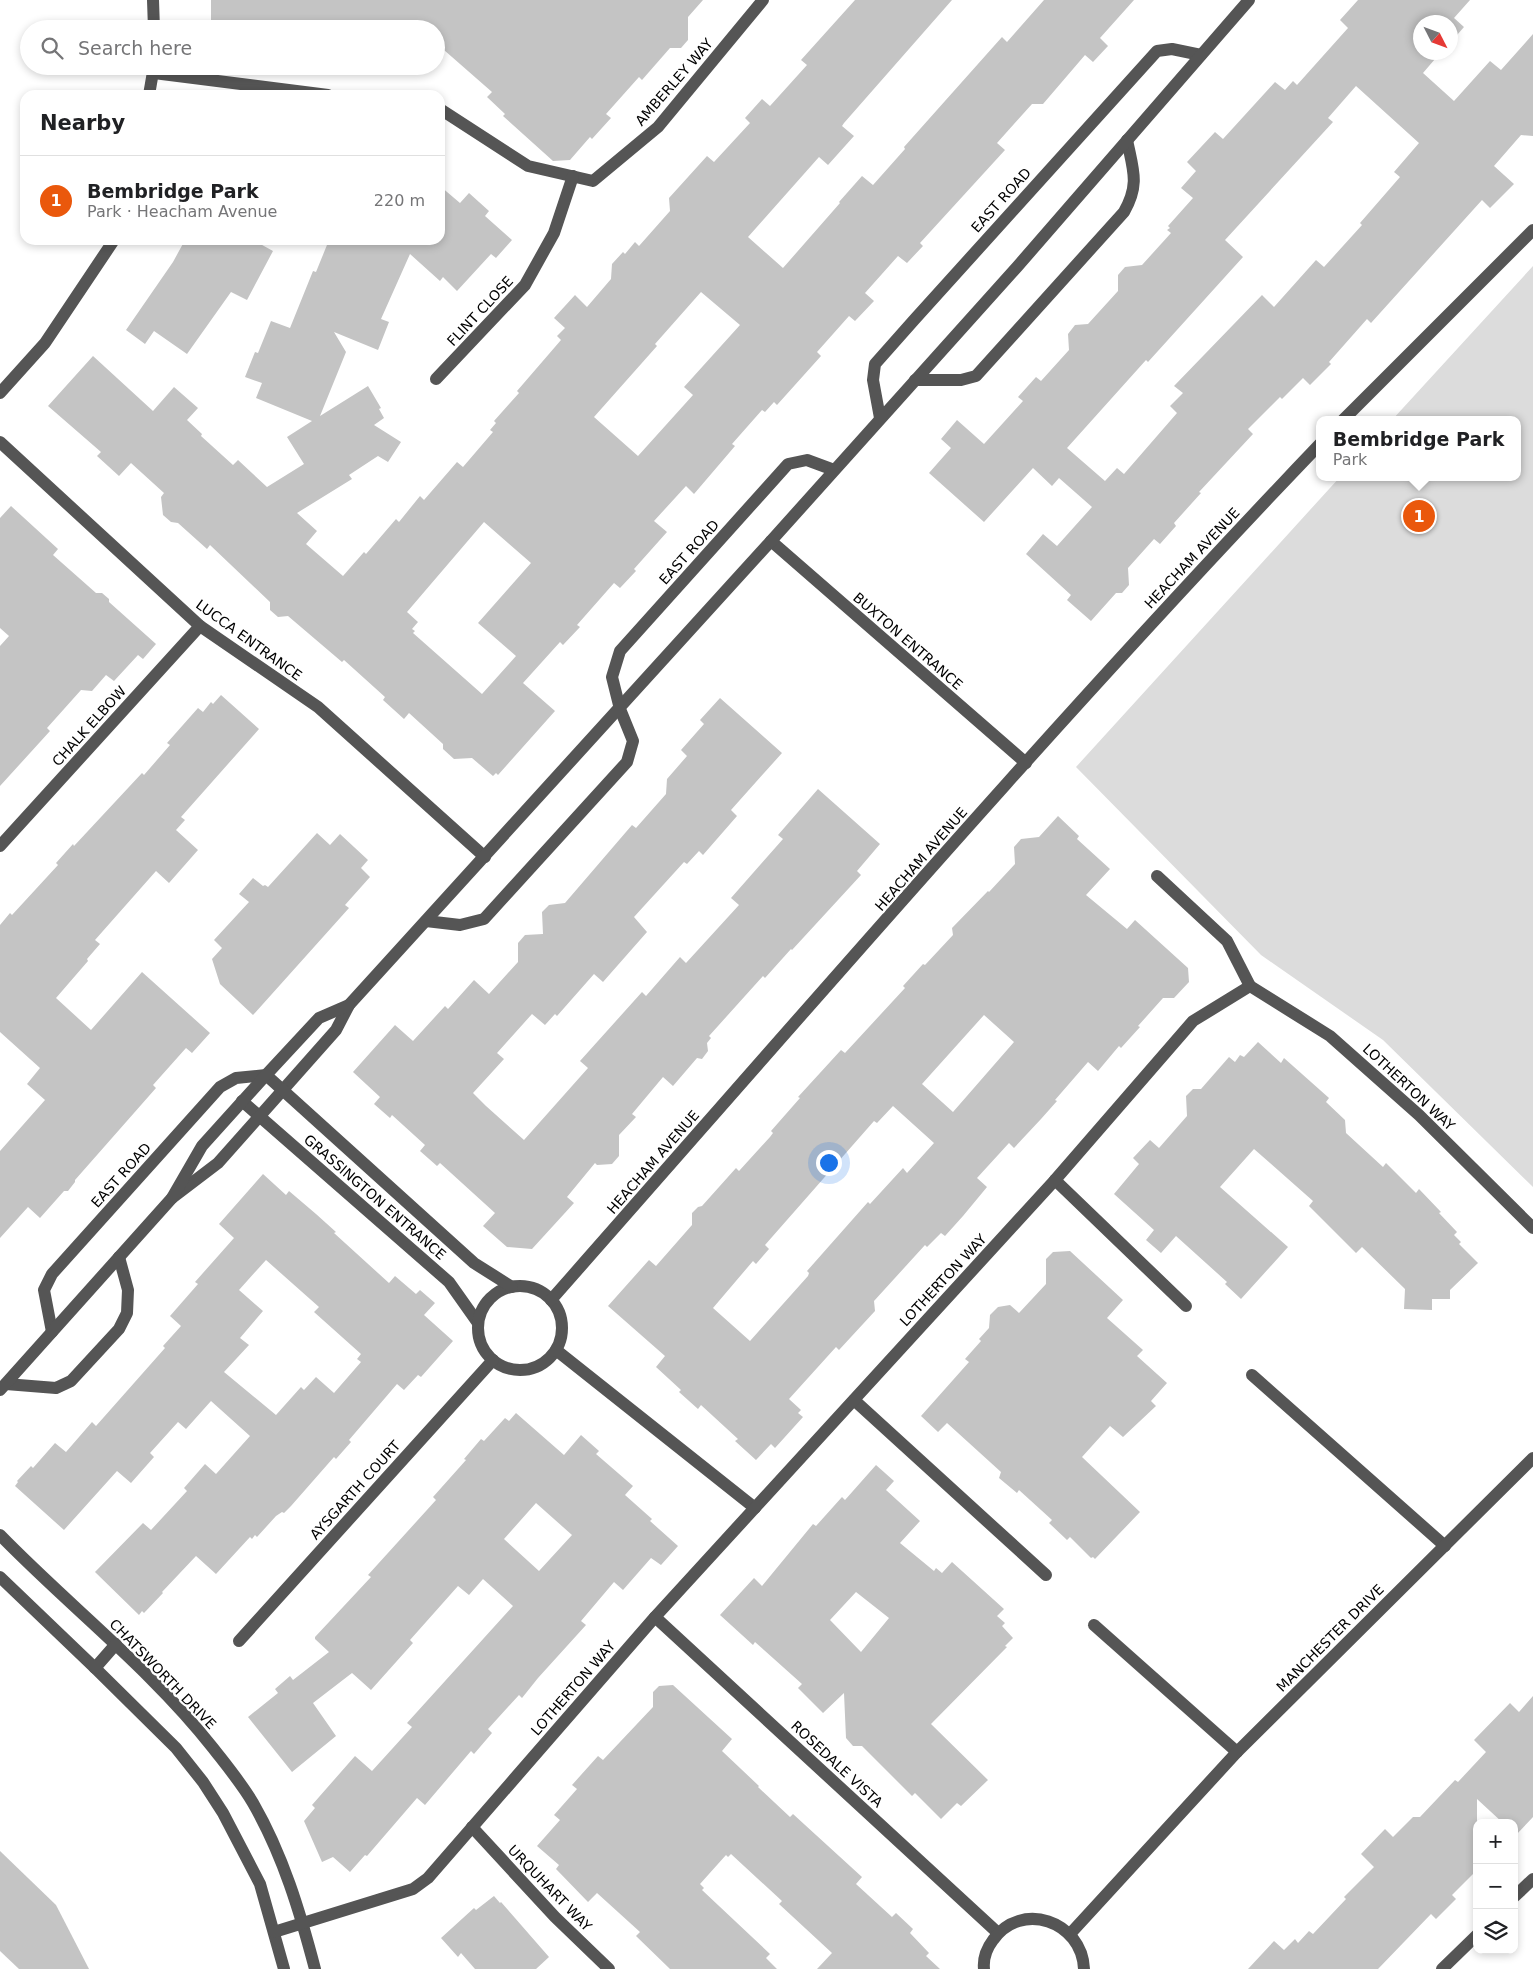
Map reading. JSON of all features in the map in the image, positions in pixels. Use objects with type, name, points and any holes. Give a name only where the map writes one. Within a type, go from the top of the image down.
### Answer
[{"type":"street","points":[[153,0],[154,20]]},
{"type":"street","name":"AMBERLEY WAY","points":[[445,113],[528,166],[593,181],[658,127],[763,0]]},
{"type":"street","points":[[3,1387],[172,1198],[218,1163],[284,1090],[336,1030],[348,1005],[485,857],[1017,267],[1249,0]]},
{"type":"street","name":"EAST ROAD","points":[[880,418],[873,380],[876,364],[920,313],[1157,51],[1172,49],[1201,55]]},
{"type":"street","points":[[150,90],[153,75]]},
{"type":"street","points":[[194,75],[295,90]]},
{"type":"street","points":[[915,380],[961,380],[976,376],[1124,212],[1132,197],[1135,180],[1127,140]]},
{"type":"street","name":"FLINT CLOSE","points":[[436,379],[525,285],[554,234],[573,176]]},
{"type":"street","points":[[1347,416],[1533,230]]},
{"type":"street","points":[[0,393],[45,343],[111,245]]},
{"type":"street","name":"LUCCA ENTRANCE","points":[[0,442],[200,626],[318,707],[485,857]]},
{"type":"street","name":"HEACHAM AVENUE","points":[[551,1300],[1026,763],[1233,535],[1316,448]]},
{"type":"street","name":"EAST ROAD","points":[[426,921],[460,925],[484,919],[628,762],[632,741],[620,708],[612,677],[620,651],[788,464],[807,460],[834,470]]},
{"type":"street","name":"BUXTON ENTRANCE","points":[[771,541],[1026,763]]},
{"type":"street","name":"CHALK ELBOW","points":[[0,846],[200,626]]},
{"type":"street","points":[[1157,876],[1227,940],[1250,986]]},
{"type":"street","name":"LOTHERTON WAY","points":[[274,1932],[413,1889],[428,1878],[655,1617],[1055,1180],[1193,1020],[1250,986],[1330,1036],[1419,1115],[1533,1228]]},
{"type":"street","points":[[172,1198],[202,1146],[266,1075],[319,1018],[348,1005]]},
{"type":"street","name":"EAST ROAD","points":[[52,1332],[44,1290],[52,1274],[220,1087],[236,1078],[266,1075]]},
{"type":"street","name":"GRASSINGTON ENTRANCE","points":[[266,1075],[474,1263],[512,1287]]},
{"type":"street","name":"GRASSINGTON ENTRANCE","points":[[242,1102],[449,1282],[478,1323]]},
{"type":"street","points":[[1055,1180],[1186,1306]]},
{"type":"street","points":[[3,1387],[56,1388],[71,1382],[119,1329],[127,1313],[128,1290],[119,1257]]},
{"type":"street","points":[[526,1286],[540,1291],[557,1308],[562,1321],[561,1336],[556,1350],[547,1360],[534,1368],[520,1370],[505,1368],[493,1360],[485,1351],[479,1338],[478,1323],[482,1309],[498,1292],[512,1287],[526,1286]]},
{"type":"street","points":[[556,1350],[755,1508]]},
{"type":"street","name":"AYSGARTH COURT","points":[[239,1641],[493,1360]]},
{"type":"street","points":[[1252,1375],[1445,1546]]},
{"type":"street","points":[[854,1400],[1046,1575]]},
{"type":"street","name":"MANCHESTER DRIVE","points":[[1070,1934],[1237,1752],[1533,1458]]},
{"type":"street","name":"CHATSWORTH DRIVE","points":[[0,1534],[116,1644],[191,1720],[226,1764],[253,1803],[288,1876],[315,1969]]},
{"type":"street","points":[[0,1577],[176,1748],[203,1782],[223,1813],[260,1884],[284,1969]]},
{"type":"street","name":"ROSEDALE VISTA","points":[[655,1617],[998,1933]]},
{"type":"street","points":[[1094,1625],[1237,1752]]},
{"type":"street","points":[[95,1668],[116,1644]]},
{"type":"street","name":"URQUHART WAY","points":[[472,1827],[555,1917],[609,1969]]},
{"type":"street","points":[[1518,1893],[1533,1879]]},
{"type":"street","points":[[984,1969],[988,1947],[998,1933],[1005,1927],[1021,1920],[1038,1919],[1056,1923],[1070,1934],[1080,1950],[1084,1969]]},
{"type":"street","points":[[1442,1969],[1473,1939]]},
{"type":"shaded area","points":[[1533,266],[1533,1187],[1383,1040],[1261,955],[1076,767],[1336,481],[1521,481],[1521,416],[1396,416]]},
{"type":"building","points":[[211,0],[703,0],[688,17],[688,40],[681,48],[670,48],[642,80],[639,77],[606,114],[611,118],[592,139],[590,137],[570,160],[553,161],[503,116],[505,114],[487,97],[492,92],[445,51],[445,20],[211,20]]},
{"type":"building","points":[[855,0],[952,0],[844,123],[842,126],[854,136],[828,165],[819,157],[748,237],[783,268],[862,176],[873,185],[905,149],[904,147],[1002,37],[1007,42],[1044,0],[1134,0],[1100,38],[1108,46],[1093,62],[1085,55],[1043,104],[1032,104],[997,143],[1005,150],[920,243],[923,246],[907,263],[898,256],[865,293],[874,301],[855,321],[849,316],[817,352],[821,356],[777,405],[774,402],[765,412],[762,410],[732,444],[735,446],[694,494],[686,486],[654,521],[667,532],[634,569],[636,571],[620,588],[614,583],[577,625],[580,627],[563,645],[560,642],[523,683],[555,711],[498,775],[496,773],[493,776],[472,758],[454,759],[443,749],[443,744],[409,713],[404,719],[383,700],[385,697],[344,660],[342,662],[288,616],[278,617],[270,610],[270,602],[210,545],[207,549],[178,523],[171,522],[163,515],[161,497],[164,493],[131,463],[119,476],[97,456],[101,452],[48,406],[93,356],[153,411],[174,387],[198,408],[187,420],[202,434],[201,436],[233,465],[238,460],[267,487],[304,464],[287,437],[312,421],[256,398],[262,383],[245,377],[255,352],[258,353],[271,321],[290,328],[313,271],[316,272],[327,245],[445,245],[445,190],[460,203],[469,193],[489,211],[485,216],[512,240],[496,258],[491,254],[457,291],[443,277],[440,281],[410,254],[381,319],[389,322],[378,350],[334,332],[346,352],[320,416],[368,386],[381,408],[379,409],[384,418],[374,425],[401,442],[388,462],[378,456],[349,475],[352,479],[297,513],[317,531],[306,544],[343,576],[364,552],[366,554],[396,519],[399,522],[420,496],[424,500],[457,462],[463,467],[493,432],[490,430],[496,423],[494,421],[561,340],[557,336],[565,328],[554,318],[575,295],[587,307],[611,279],[612,264],[623,252],[625,254],[635,242],[639,246],[670,211],[669,198],[707,156],[714,162],[750,123],[745,118],[762,99],[770,106],[807,65],[801,60]],"holes":[[[701,292],[740,325],[684,387],[693,395],[638,456],[594,417],[657,346],[655,344]],[[484,522],[531,563],[478,623],[516,656],[482,694],[413,633],[415,631],[412,629],[418,622],[407,612]]]},
{"type":"building","points":[[1358,0],[1470,0],[1457,15],[1413,15],[1413,60],[1434,60],[1423,73],[1454,101],[1490,61],[1501,70],[1533,34],[1533,136],[1521,135],[1494,166],[1514,184],[1490,208],[1482,200],[1371,323],[1367,319],[1329,362],[1331,364],[1310,385],[1303,378],[1282,399],[1280,397],[1248,429],[1253,434],[1199,492],[1201,493],[1174,523],[1176,526],[1160,544],[1154,539],[1128,568],[1129,585],[1122,593],[1116,593],[1091,621],[1067,600],[1071,595],[1026,554],[1043,534],[1057,546],[1092,507],[1059,478],[1052,486],[1033,468],[984,522],[929,473],[951,448],[941,439],[957,420],[984,444],[1023,401],[1018,397],[1036,377],[1041,381],[1069,350],[1068,334],[1075,325],[1088,324],[1118,291],[1118,275],[1125,267],[1142,265],[1171,233],[1167,230],[1170,228],[1168,226],[1193,198],[1181,188],[1196,171],[1187,162],[1215,132],[1223,139],[1275,82],[1285,90],[1293,81],[1297,85],[1348,28],[1340,20]],"holes":[[[1356,86],[1419,143],[1394,172],[1400,177],[1360,223],[1362,225],[1324,267],[1316,260],[1274,307],[1262,295],[1174,386],[1183,393],[1170,406],[1177,413],[1124,474],[1117,468],[1105,481],[1067,448],[1146,360],[1148,362],[1243,257],[1225,240],[1333,122],[1328,118]]]},
{"type":"building","points":[[1458,22],[1464,27],[1458,34]]},
{"type":"building","points":[[182,245],[262,245],[273,251],[247,300],[231,292],[187,354],[154,331],[145,344],[126,330],[173,262]]},
{"type":"building","points":[[11,506],[58,549],[53,555],[96,593],[102,593],[109,599],[109,602],[156,644],[143,659],[138,655],[114,681],[106,675],[92,691],[81,690],[47,728],[50,731],[0,786],[0,646],[9,636],[0,628],[0,518]]},
{"type":"building","points":[[221,695],[259,729],[181,817],[185,820],[176,830],[198,850],[169,883],[156,871],[95,940],[100,944],[56,998],[91,1030],[142,972],[210,1033],[192,1053],[186,1048],[153,1085],[156,1088],[75,1180],[68,1191],[64,1191],[40,1218],[28,1207],[0,1238],[0,1151],[45,1100],[27,1084],[40,1068],[0,1032],[0,925],[10,913],[12,915],[58,865],[56,863],[73,844],[74,846],[142,773],[144,775],[170,745],[167,743],[198,708],[203,712],[211,702],[213,704]]},
{"type":"building","points":[[720,698],[782,753],[731,810],[737,816],[703,855],[699,851],[687,864],[684,862],[634,917],[647,932],[603,982],[594,974],[557,1016],[555,1014],[545,1025],[532,1014],[497,1053],[504,1059],[473,1093],[486,1106],[524,1140],[588,1068],[580,1061],[642,992],[646,996],[680,957],[686,963],[739,905],[731,898],[783,839],[778,835],[818,789],[880,844],[857,871],[861,875],[765,978],[763,976],[709,1036],[711,1038],[707,1043],[708,1051],[702,1059],[697,1058],[673,1086],[663,1077],[632,1114],[636,1117],[619,1135],[619,1156],[612,1164],[597,1165],[595,1163],[567,1197],[574,1203],[532,1249],[507,1247],[483,1226],[495,1213],[440,1163],[437,1166],[420,1151],[425,1145],[392,1115],[390,1118],[374,1104],[380,1097],[353,1072],[395,1025],[413,1041],[445,1006],[448,1009],[474,980],[489,994],[518,962],[518,943],[525,935],[543,934],[542,912],[549,905],[565,903],[632,825],[636,828],[666,794],[667,779],[687,756],[681,750],[704,724],[700,720]]},
{"type":"building","points":[[1058,816],[1079,836],[1077,839],[1110,869],[1086,895],[1127,929],[1135,920],[1188,968],[1189,982],[1174,998],[1163,998],[1138,1026],[1140,1027],[1121,1048],[1119,1046],[1098,1071],[1088,1062],[1055,1100],[1057,1101],[1014,1148],[1009,1143],[977,1178],[987,1187],[945,1236],[941,1233],[927,1247],[925,1245],[874,1301],[875,1311],[839,1350],[836,1347],[789,1399],[801,1410],[798,1413],[803,1417],[775,1448],[771,1444],[756,1460],[735,1441],[738,1439],[701,1405],[698,1409],[679,1392],[681,1390],[656,1367],[665,1356],[608,1306],[649,1260],[656,1266],[692,1225],[692,1213],[702,1206],[736,1168],[739,1171],[770,1137],[773,1133],[771,1131],[800,1098],[798,1097],[841,1050],[845,1053],[905,988],[903,986],[923,964],[925,965],[953,935],[952,928],[1015,864],[1014,847],[1021,839],[1039,837]],"holes":[[[984,1015],[1014,1042],[953,1112],[922,1084]],[[893,1106],[934,1143],[907,1173],[903,1168],[870,1204],[868,1202],[807,1271],[809,1273],[808,1276],[750,1341],[713,1308],[753,1261],[756,1264],[769,1249],[765,1245],[874,1121],[877,1123]]]},
{"type":"building","points":[[317,833],[330,845],[340,834],[368,860],[361,868],[370,877],[345,905],[349,908],[253,1015],[220,984],[212,959],[222,948],[214,940],[249,902],[239,894],[253,878],[263,886],[268,887]]},
{"type":"building","points":[[1258,1042],[1281,1063],[1284,1058],[1329,1098],[1326,1102],[1345,1120],[1346,1133],[1383,1167],[1386,1163],[1416,1193],[1419,1189],[1457,1232],[1454,1235],[1461,1242],[1459,1244],[1478,1263],[1450,1290],[1450,1299],[1432,1299],[1432,1310],[1404,1309],[1405,1289],[1362,1247],[1356,1253],[1309,1206],[1313,1201],[1254,1149],[1220,1187],[1288,1247],[1241,1299],[1225,1284],[1227,1282],[1176,1236],[1161,1253],[1146,1240],[1154,1230],[1114,1194],[1139,1164],[1133,1158],[1150,1140],[1159,1148],[1187,1116],[1186,1096],[1193,1089],[1201,1089],[1229,1057],[1235,1062],[1240,1055],[1244,1057]]},
{"type":"building","points":[[263,1174],[286,1195],[289,1191],[316,1214],[389,1283],[395,1276],[416,1294],[420,1290],[435,1303],[424,1315],[453,1341],[421,1377],[418,1375],[404,1390],[397,1384],[349,1440],[351,1442],[336,1459],[334,1457],[284,1513],[282,1512],[276,1516],[257,1537],[255,1535],[252,1539],[250,1537],[216,1574],[196,1556],[144,1613],[142,1611],[139,1615],[95,1572],[143,1523],[151,1530],[187,1491],[184,1488],[205,1464],[216,1474],[250,1436],[211,1401],[186,1429],[178,1422],[150,1453],[154,1457],[131,1483],[117,1471],[64,1530],[15,1486],[17,1481],[31,1466],[33,1468],[55,1443],[66,1452],[92,1422],[96,1426],[165,1348],[163,1346],[181,1326],[170,1316],[198,1284],[195,1282],[234,1238],[219,1224]],"holes":[[[266,1260],[319,1307],[314,1312],[361,1354],[357,1359],[361,1362],[334,1393],[316,1377],[304,1390],[301,1387],[276,1415],[224,1372],[249,1345],[240,1338],[263,1311],[239,1290]]]},
{"type":"building","points":[[1070,1251],[1123,1300],[1107,1318],[1143,1350],[1137,1356],[1167,1383],[1151,1401],[1156,1406],[1123,1437],[1110,1426],[1082,1457],[1140,1512],[1095,1559],[1091,1558],[1070,1537],[1067,1540],[1049,1523],[1052,1520],[1019,1490],[1017,1493],[999,1478],[1001,1472],[947,1423],[938,1432],[921,1416],[969,1362],[965,1359],[981,1341],[979,1339],[989,1328],[990,1315],[998,1307],[1010,1305],[1019,1313],[1046,1284],[1046,1259],[1053,1252]]},
{"type":"building","points":[[516,1413],[564,1455],[581,1435],[599,1451],[596,1454],[633,1486],[625,1495],[678,1546],[661,1565],[651,1558],[623,1590],[614,1582],[581,1621],[586,1625],[522,1698],[519,1695],[488,1729],[492,1733],[474,1754],[471,1751],[425,1805],[417,1798],[367,1856],[365,1855],[350,1872],[333,1857],[322,1862],[304,1821],[315,1808],[312,1805],[355,1756],[372,1771],[412,1727],[407,1723],[513,1606],[483,1579],[469,1595],[458,1586],[410,1640],[413,1643],[371,1690],[352,1673],[313,1703],[336,1736],[292,1772],[248,1717],[278,1693],[275,1689],[290,1676],[293,1680],[329,1652],[315,1637],[371,1577],[368,1575],[436,1500],[433,1497],[466,1460],[464,1459],[481,1439],[484,1441],[505,1418],[509,1421]],"holes":[[[536,1503],[572,1535],[539,1571],[504,1539]]]},
{"type":"building","points":[[876,1465],[894,1481],[886,1490],[920,1521],[900,1543],[934,1571],[936,1568],[942,1573],[952,1562],[1004,1609],[997,1616],[1005,1623],[1002,1626],[1013,1638],[1005,1646],[1007,1647],[931,1724],[988,1780],[961,1806],[957,1803],[941,1819],[915,1793],[912,1796],[862,1746],[853,1746],[846,1738],[844,1693],[823,1713],[798,1688],[802,1684],[755,1642],[753,1645],[720,1615],[754,1578],[762,1586],[813,1524],[816,1526],[842,1497],[845,1500]],"holes":[[[856,1592],[889,1618],[861,1652],[830,1620]]]},
{"type":"building","points":[[673,1685],[732,1739],[722,1751],[790,1817],[793,1814],[862,1877],[856,1884],[892,1917],[896,1913],[913,1929],[910,1933],[929,1953],[926,1956],[940,1969],[817,1969],[832,1953],[779,1904],[782,1901],[731,1854],[728,1857],[726,1855],[700,1884],[704,1888],[702,1890],[770,1954],[766,1958],[777,1969],[670,1969],[636,1936],[640,1932],[597,1893],[588,1902],[556,1869],[559,1865],[537,1846],[560,1820],[554,1815],[577,1789],[572,1785],[598,1756],[603,1760],[653,1707],[653,1692],[659,1686]]},
{"type":"building","points":[[1533,1696],[1533,1817],[1518,1833],[1518,1819],[1499,1819],[1477,1799],[1477,1819],[1473,1819],[1473,1874],[1452,1895],[1456,1899],[1436,1919],[1431,1914],[1378,1969],[1248,1969],[1274,1941],[1284,1950],[1295,1939],[1298,1943],[1309,1931],[1313,1934],[1346,1899],[1344,1897],[1374,1867],[1361,1854],[1385,1829],[1393,1837],[1413,1817],[1420,1817],[1455,1780],[1458,1782],[1486,1752],[1474,1740],[1510,1703],[1519,1712]]},
{"type":"building","points":[[0,1851],[56,1905],[89,1969],[19,1969],[0,1951]]},
{"type":"building","points":[[494,1896],[549,1957],[536,1969],[475,1969],[461,1953],[458,1957],[441,1938],[474,1908],[476,1910]]},
{"type":"place","name":"Bembridge Park","points":[[1419,516]]}]
